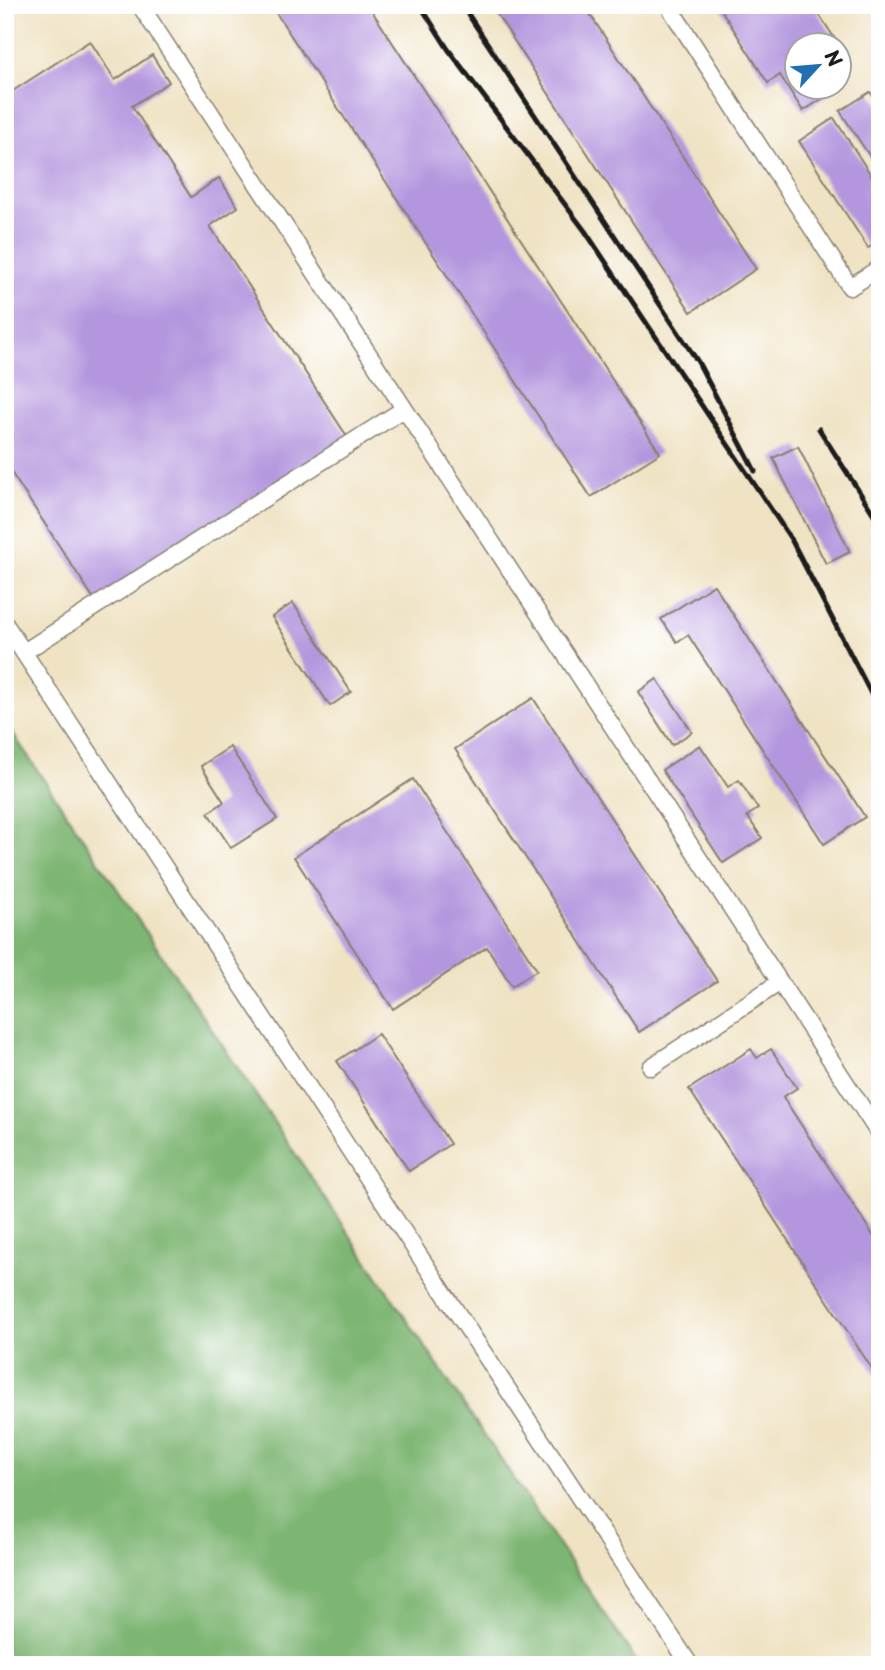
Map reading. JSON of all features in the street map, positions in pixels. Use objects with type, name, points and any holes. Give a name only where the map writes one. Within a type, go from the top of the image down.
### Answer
[{"type":"lane","points":[[140,5],[880,1135]]},
{"type":"lane","points":[[667,5],[850,287],[880,268]]},
{"type":"lane","points":[[24,652],[404,410]]},
{"type":"lane","points":[[5,624],[690,1665]]},
{"type":"lane","points":[[650,1067],[780,982]]},
{"type":"green space","points":[[5,722],[639,1665],[5,1665]]},
{"type":"building","points":[[271,5],[368,5],[660,453],[591,497]]},
{"type":"building","points":[[491,5],[584,5],[756,269],[691,312]]},
{"type":"building","points":[[718,5],[813,5],[830,32],[784,32],[784,81],[780,75],[768,83]]},
{"type":"building","points":[[90,41],[115,80],[152,55],[169,82],[132,106],[191,197],[219,178],[238,207],[210,226],[348,438],[96,602],[5,463],[5,96]]},
{"type":"building","points":[[870,92],[880,106],[880,172],[840,111]]},
{"type":"building","points":[[797,102],[817,102],[803,111]]},
{"type":"building","points":[[834,118],[880,189],[880,241],[868,248],[799,141]]},
{"type":"building","points":[[798,446],[850,552],[826,564],[773,458]]},
{"type":"building","points":[[714,585],[865,817],[824,844],[688,635],[677,642],[661,619]]},
{"type":"building","points":[[293,603],[351,692],[330,706],[272,617]]},
{"type":"building","points":[[657,679],[692,732],[672,745],[638,692]]},
{"type":"building","points":[[533,698],[717,981],[639,1032],[455,749]]},
{"type":"building","points":[[700,745],[728,787],[739,780],[758,809],[747,816],[762,838],[723,863],[662,770]]},
{"type":"building","points":[[230,747],[277,819],[231,848],[208,813],[224,802],[201,766]]},
{"type":"building","points":[[413,779],[537,970],[512,986],[487,947],[393,1009],[294,857]]},
{"type":"building","points":[[378,1034],[450,1144],[409,1171],[337,1061]]},
{"type":"building","points":[[751,1049],[757,1058],[771,1049],[797,1088],[783,1097],[880,1246],[880,1381],[689,1089]]},
{"type":"railway","points":[[420,5],[448,49],[585,231],[791,539],[880,711]]},
{"type":"railway","points":[[462,5],[698,362],[755,471]]},
{"type":"railway","points":[[819,429],[880,524]]}]
